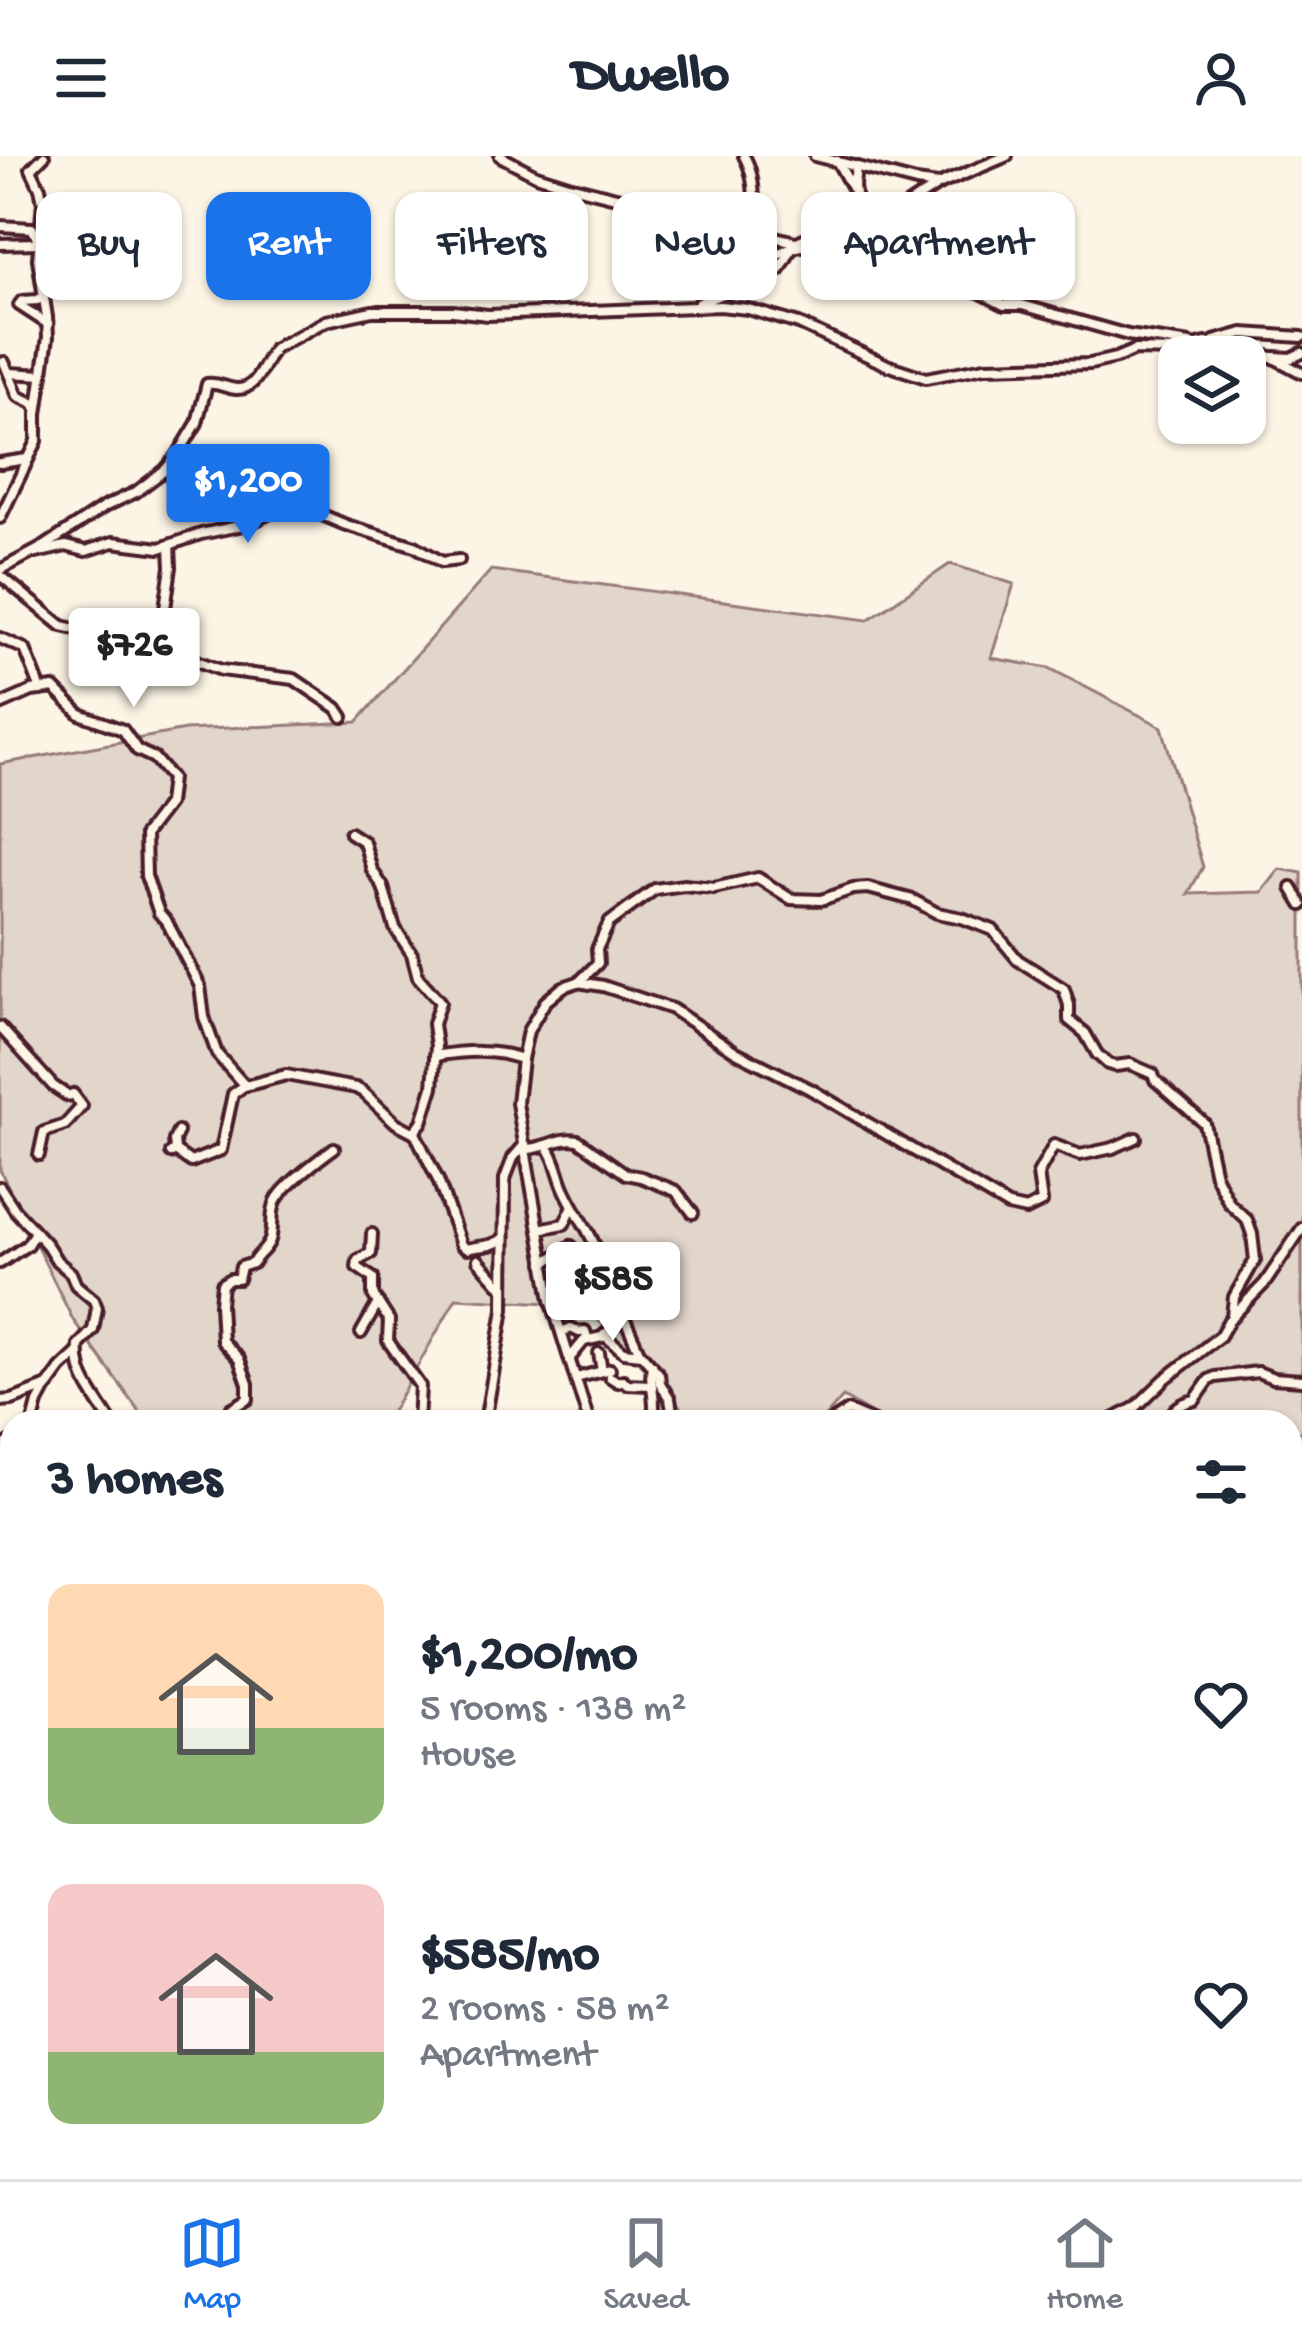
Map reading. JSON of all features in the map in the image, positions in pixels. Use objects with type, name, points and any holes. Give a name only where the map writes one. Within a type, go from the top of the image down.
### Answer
[{"type":"street","points":[[39,192],[31,169],[44,156]]},
{"type":"street","points":[[500,156],[536,175],[612,196]]},
{"type":"street","points":[[744,156],[752,174],[752,192]]},
{"type":"street","points":[[815,156],[938,185]]},
{"type":"street","points":[[928,192],[1007,156]]},
{"type":"street","points":[[837,161],[852,192]]},
{"type":"street","points":[[854,192],[856,166]]},
{"type":"street","points":[[0,226],[32,228],[36,237]]},
{"type":"street","points":[[777,240],[801,245]]},
{"type":"street","points":[[0,244],[36,241]]},
{"type":"street","points":[[777,254],[801,241]]},
{"type":"street","points":[[777,271],[795,245]]},
{"type":"street","points":[[38,300],[19,305],[48,324]]},
{"type":"street","points":[[0,518],[37,441],[48,324],[44,300]]},
{"type":"street","points":[[686,307],[704,300]]},
{"type":"street","points":[[995,300],[1158,339]]},
{"type":"street","points":[[343,717],[294,680],[221,670],[197,661],[180,646],[160,643],[126,650],[64,627],[0,573],[143,488],[165,470],[197,424],[207,384],[237,389],[250,385],[275,348],[349,314],[742,308],[817,332],[887,365],[926,377],[986,368],[1090,364],[1135,350],[1158,351]]},
{"type":"street","points":[[1235,336],[1302,337]]},
{"type":"street","points":[[1266,356],[1288,359],[1302,353]]},
{"type":"street","points":[[1272,357],[1302,373]]},
{"type":"street","points":[[4,362],[18,396],[38,410]]},
{"type":"street","points":[[10,373],[43,375]]},
{"type":"street","points":[[0,463],[28,459]]},
{"type":"street","points":[[28,554],[66,546],[86,550],[112,542],[160,548],[248,524],[274,511],[301,509],[415,546],[442,562],[459,560]]},
{"type":"street","points":[[160,643],[170,546]]},
{"type":"street","points":[[0,638],[25,650],[41,690]]},
{"type":"street","points":[[0,704],[55,689],[80,714],[118,726],[137,750],[154,758],[172,779],[168,804],[145,834],[146,877],[158,910],[200,986],[217,1054],[244,1085]]},
{"type":"street","points":[[350,833],[364,842],[395,928],[426,989],[439,999],[433,1024],[433,1087],[414,1132]]},
{"type":"street","points":[[585,1410],[544,1263],[517,1103],[522,1060],[529,1031],[544,1003],[598,963],[597,949],[610,921],[655,889],[680,885],[714,888],[755,878],[790,898],[817,900],[857,888],[874,889],[993,930],[1018,960],[1064,989],[1069,1020],[1103,1060],[1115,1066],[1130,1064],[1154,1076],[1204,1123],[1213,1168],[1229,1203],[1246,1220],[1254,1246],[1255,1260],[1234,1298],[1232,1316]]},
{"type":"street","points":[[1292,888],[1302,904]]},
{"type":"street","points":[[578,982],[603,986],[683,1015],[736,1052],[810,1089],[1017,1210],[1042,1202],[1038,1175],[1054,1145],[1080,1155],[1136,1138]]},
{"type":"street","points":[[0,1027],[53,1086],[68,1096],[73,1094],[82,1106],[64,1125],[44,1132],[39,1155]]},
{"type":"street","points":[[435,1057],[499,1052],[522,1060]]},
{"type":"street","points":[[178,1132],[173,1152],[191,1162],[221,1150],[233,1094],[244,1085],[286,1075],[356,1088],[396,1124],[414,1132],[438,1180],[461,1245],[488,1247],[504,1238]]},
{"type":"street","points":[[525,1146],[548,1146],[571,1138],[584,1142],[626,1174],[676,1191],[693,1213]]},
{"type":"street","points":[[486,1410],[503,1311],[506,1171],[525,1146]]},
{"type":"street","points":[[548,1146],[572,1207],[606,1264],[624,1316],[673,1410]]},
{"type":"street","points":[[231,1410],[248,1400],[249,1388],[239,1359],[222,1341],[222,1284],[240,1278],[241,1268],[253,1263],[267,1247],[278,1197],[334,1148]]},
{"type":"street","points":[[0,1187],[97,1306],[93,1329],[78,1352],[82,1375],[104,1410]]},
{"type":"street","points":[[2,1211],[13,1207]]},
{"type":"street","points":[[539,1229],[564,1223],[572,1207]]},
{"type":"street","points":[[1130,1410],[1220,1336],[1302,1228]]},
{"type":"street","points":[[0,1263],[27,1245],[35,1232]]},
{"type":"street","points":[[372,1234],[372,1251],[357,1265],[373,1279],[373,1294],[389,1321],[389,1343],[420,1386],[419,1410]]},
{"type":"street","points":[[544,1263],[572,1246],[582,1256],[598,1254]]},
{"type":"street","points":[[478,1260],[504,1288]]},
{"type":"street","points":[[361,1333],[378,1303]]},
{"type":"street","points":[[570,1358],[624,1316]]},
{"type":"street","points":[[562,1332],[571,1328],[585,1331],[588,1340]]},
{"type":"street","points":[[604,1334],[625,1352],[643,1354]]},
{"type":"street","points":[[36,1410],[47,1387],[78,1352]]},
{"type":"street","points":[[599,1353],[607,1372],[618,1382],[651,1386]]},
{"type":"street","points":[[652,1364],[654,1410]]},
{"type":"street","points":[[576,1378],[607,1372]]},
{"type":"street","points":[[1175,1410],[1182,1402],[1196,1399],[1215,1377],[1258,1372],[1302,1379]]},
{"type":"street","points":[[3,1402],[47,1387]]},
{"type":"shaded area","points":[[950,564],[1014,584],[991,658],[1049,668],[1162,727],[1203,867],[1188,894],[1262,892],[1280,869],[1302,873],[1302,1410],[865,1410],[843,1397],[832,1410],[684,1410],[585,1305],[456,1298],[393,1410],[138,1410],[73,1320],[0,1170],[0,764],[185,730],[357,722],[491,570],[868,620]]}]
